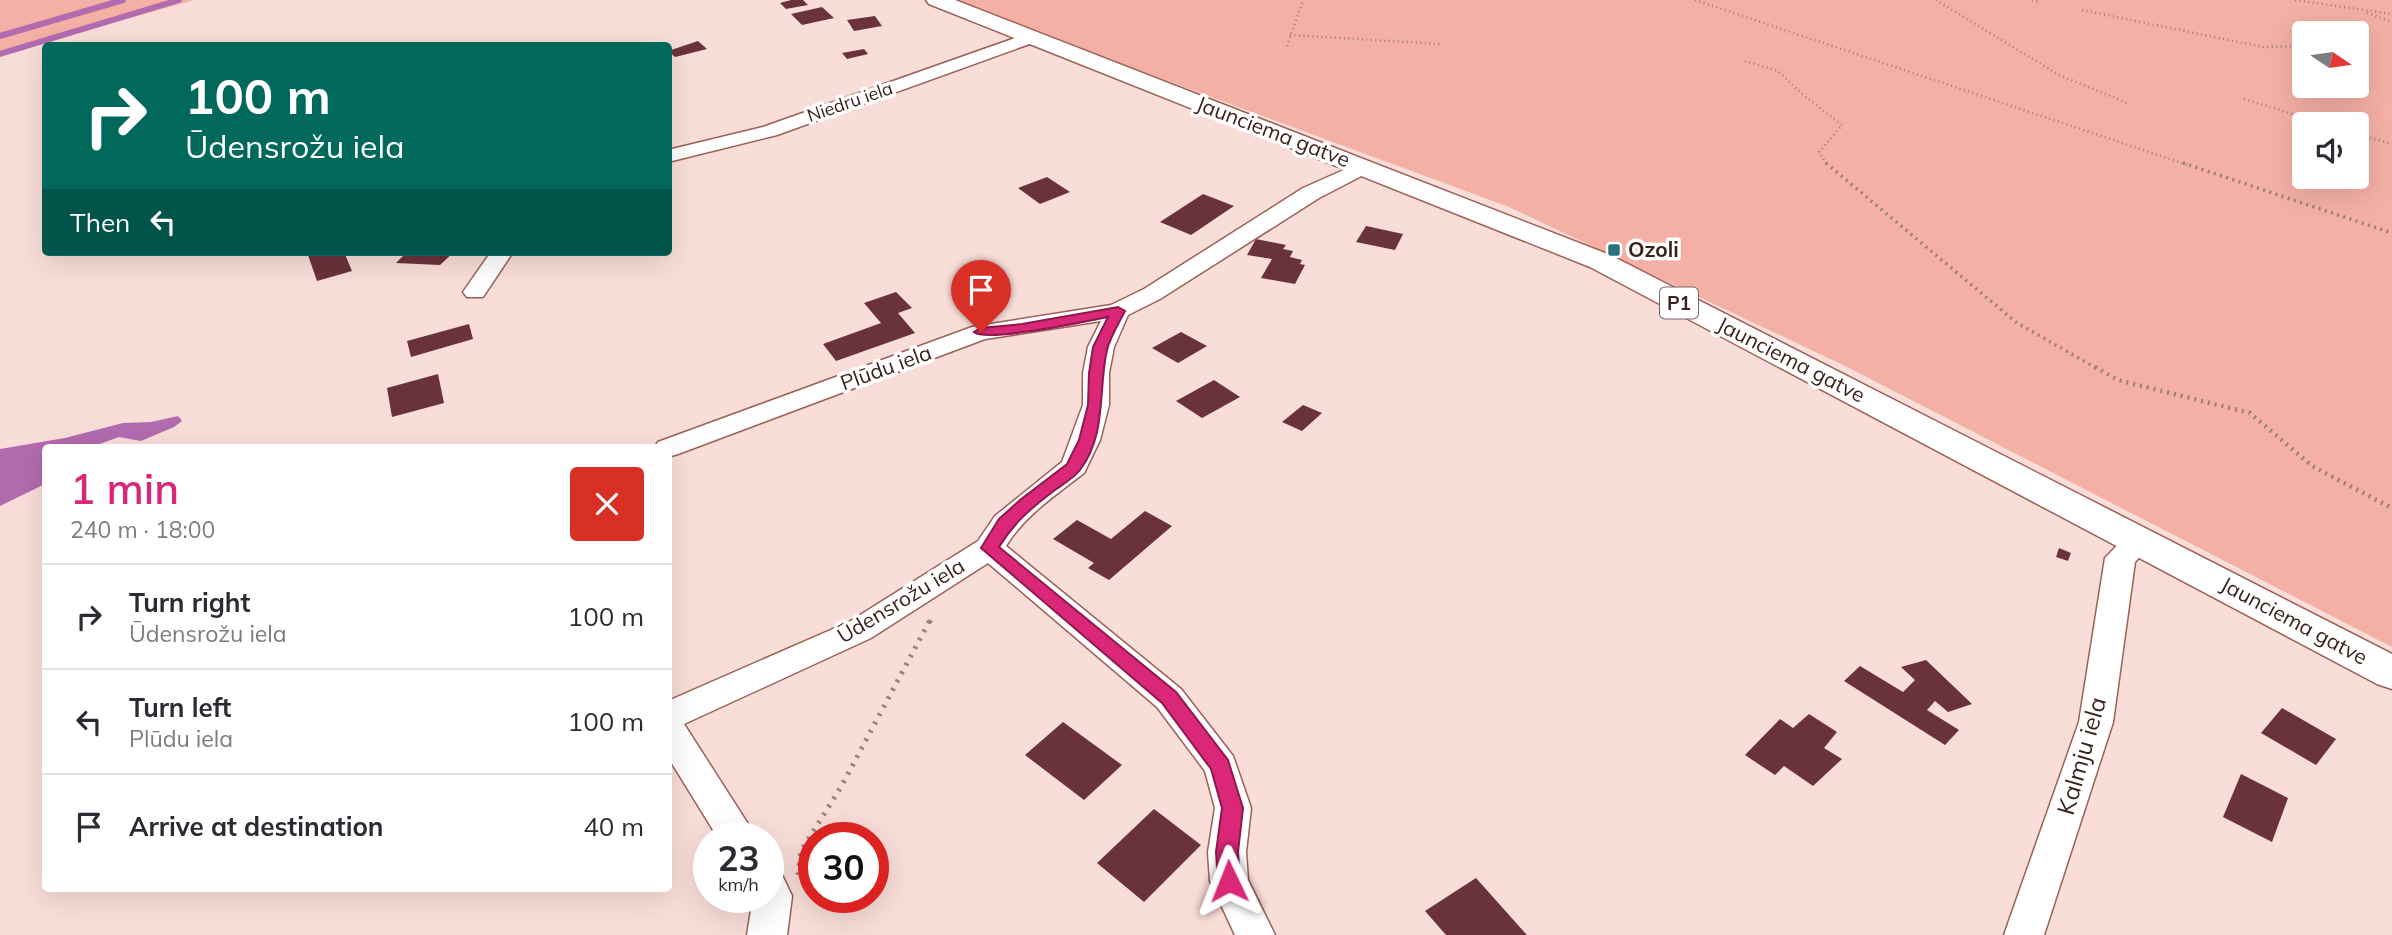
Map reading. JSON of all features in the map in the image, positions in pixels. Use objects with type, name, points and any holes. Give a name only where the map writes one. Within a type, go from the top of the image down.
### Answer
[{"type":"main road","name":"Jaunciema gatve","points":[[936,0],[1553,240],[1600,261],[2392,673]]},
{"type":"street","name":"Niedru iela","points":[[672,155],[770,131],[1029,38]]},
{"type":"street","name":"Plūdu iela","points":[[672,447],[981,332],[1022,328],[1118,311],[1152,294],[1311,193],[1364,167]]},
{"type":"street","points":[[475,292],[499,256]]},
{"type":"street","name":"Ūdensrožu iela","points":[[672,714],[860,630],[989,548],[1015,513],[1074,467],[1086,440],[1096,405],[1096,373],[1101,347],[1118,311]]},
{"type":"street","name":"Kalmju iela","points":[[2024,935],[2096,722],[2120,558],[2140,540]]},
{"type":"street","points":[[989,548],[1169,698],[1221,766],[1233,808],[1227,852],[1229,881],[1255,935]]},
{"type":"street","points":[[672,733],[728,822]]},
{"type":"street","points":[[767,935],[770,913]]},
{"type":"path","points":[[1287,46],[1303,0]]},
{"type":"path","points":[[1695,0],[2392,233]]},
{"type":"path","points":[[1936,0],[2059,75],[2127,103]]},
{"type":"path","points":[[2032,0],[2039,2]]},
{"type":"path","points":[[2295,0],[2392,14]]},
{"type":"path","points":[[2357,9],[2392,22]]},
{"type":"path","points":[[2082,10],[2263,47],[2292,46]]},
{"type":"path","points":[[1290,35],[1440,44]]},
{"type":"path","points":[[1745,61],[1779,71],[1802,94],[1842,125],[1819,152],[1828,166],[2017,323],[2118,380],[2250,413],[2312,466],[2392,508]]},
{"type":"path","points":[[2244,99],[2292,114]]},
{"type":"path","points":[[2369,137],[2392,144]]},
{"type":"path","points":[[784,883],[900,680],[956,569]]},
{"type":"shaded area","points":[[0,0],[194,0],[42,42],[0,55]]},
{"type":"shaded area","points":[[949,0],[2392,0],[2392,647],[1845,366],[1509,207]]},
{"type":"shaded area","points":[[178,416],[182,421],[141,441],[119,437],[99,444],[42,444],[42,485],[0,506],[0,449],[65,438],[123,423],[151,422]]},
{"type":"building","points":[[803,0],[808,5],[786,9],[780,3]]},
{"type":"building","points":[[822,7],[834,18],[802,25],[791,14]]},
{"type":"building","points":[[875,16],[882,26],[854,31],[847,20]]},
{"type":"building","points":[[698,41],[707,49],[675,57],[672,50]]},
{"type":"building","points":[[864,49],[868,54],[847,59],[842,53]]},
{"type":"building","points":[[1047,177],[1070,192],[1040,204],[1018,188]]},
{"type":"building","points":[[1203,194],[1234,206],[1191,235],[1160,222]]},
{"type":"building","points":[[1366,226],[1403,234],[1395,250],[1356,242]]},
{"type":"building","points":[[1256,239],[1286,245],[1283,249],[1293,251],[1290,257],[1302,260],[1300,264],[1305,265],[1295,284],[1261,278],[1272,259],[1247,255]]},
{"type":"building","points":[[308,256],[346,256],[352,271],[317,281]]},
{"type":"building","points":[[403,256],[450,256],[440,265],[396,263]]},
{"type":"building","points":[[896,292],[912,308],[898,313],[915,333],[836,361],[823,344],[881,323],[864,303]]},
{"type":"building","points":[[469,324],[473,339],[411,357],[407,341]]},
{"type":"building","points":[[1181,332],[1207,346],[1178,363],[1152,348]]},
{"type":"building","points":[[438,374],[444,403],[392,417],[387,388]]},
{"type":"building","points":[[1214,380],[1240,397],[1202,418],[1176,401]]},
{"type":"building","points":[[1303,405],[1322,413],[1302,431],[1282,422]]},
{"type":"building","points":[[1145,511],[1172,526],[1109,580],[1088,568],[1094,563],[1053,539],[1077,520],[1111,539]]},
{"type":"building","points":[[2059,548],[2071,553],[2068,561],[2056,557]]},
{"type":"building","points":[[1926,660],[1972,704],[1948,712],[1935,701],[1927,710],[1959,730],[1945,745],[1844,681],[1860,666],[1903,692],[1915,680],[1901,667]]},
{"type":"building","points":[[2282,708],[2336,739],[2316,765],[2261,733]]},
{"type":"building","points":[[1809,714],[1837,732],[1824,748],[1842,759],[1813,786],[1784,766],[1775,775],[1745,755],[1780,719],[1793,728]]},
{"type":"building","points":[[1063,722],[1122,765],[1084,800],[1025,755]]},
{"type":"building","points":[[2241,774],[2288,798],[2272,842],[2223,817]]},
{"type":"building","points":[[1154,809],[1201,845],[1144,902],[1097,863]]},
{"type":"building","points":[[1476,878],[1527,935],[1446,935],[1425,911]]},
{"type":"waterway","points":[[0,36],[123,0]]},
{"type":"waterway","points":[[0,54],[179,0]]},
{"type":"place","name":"Ozoli","points":[[1614,250]]},
{"type":"route","points":[[981,332],[1022,328],[1118,311],[1101,347],[1096,373],[1096,405],[1086,440],[1074,467],[1025,504],[1005,523],[989,548],[1169,698],[1221,766],[1233,808],[1227,852],[1229,881]]}]
